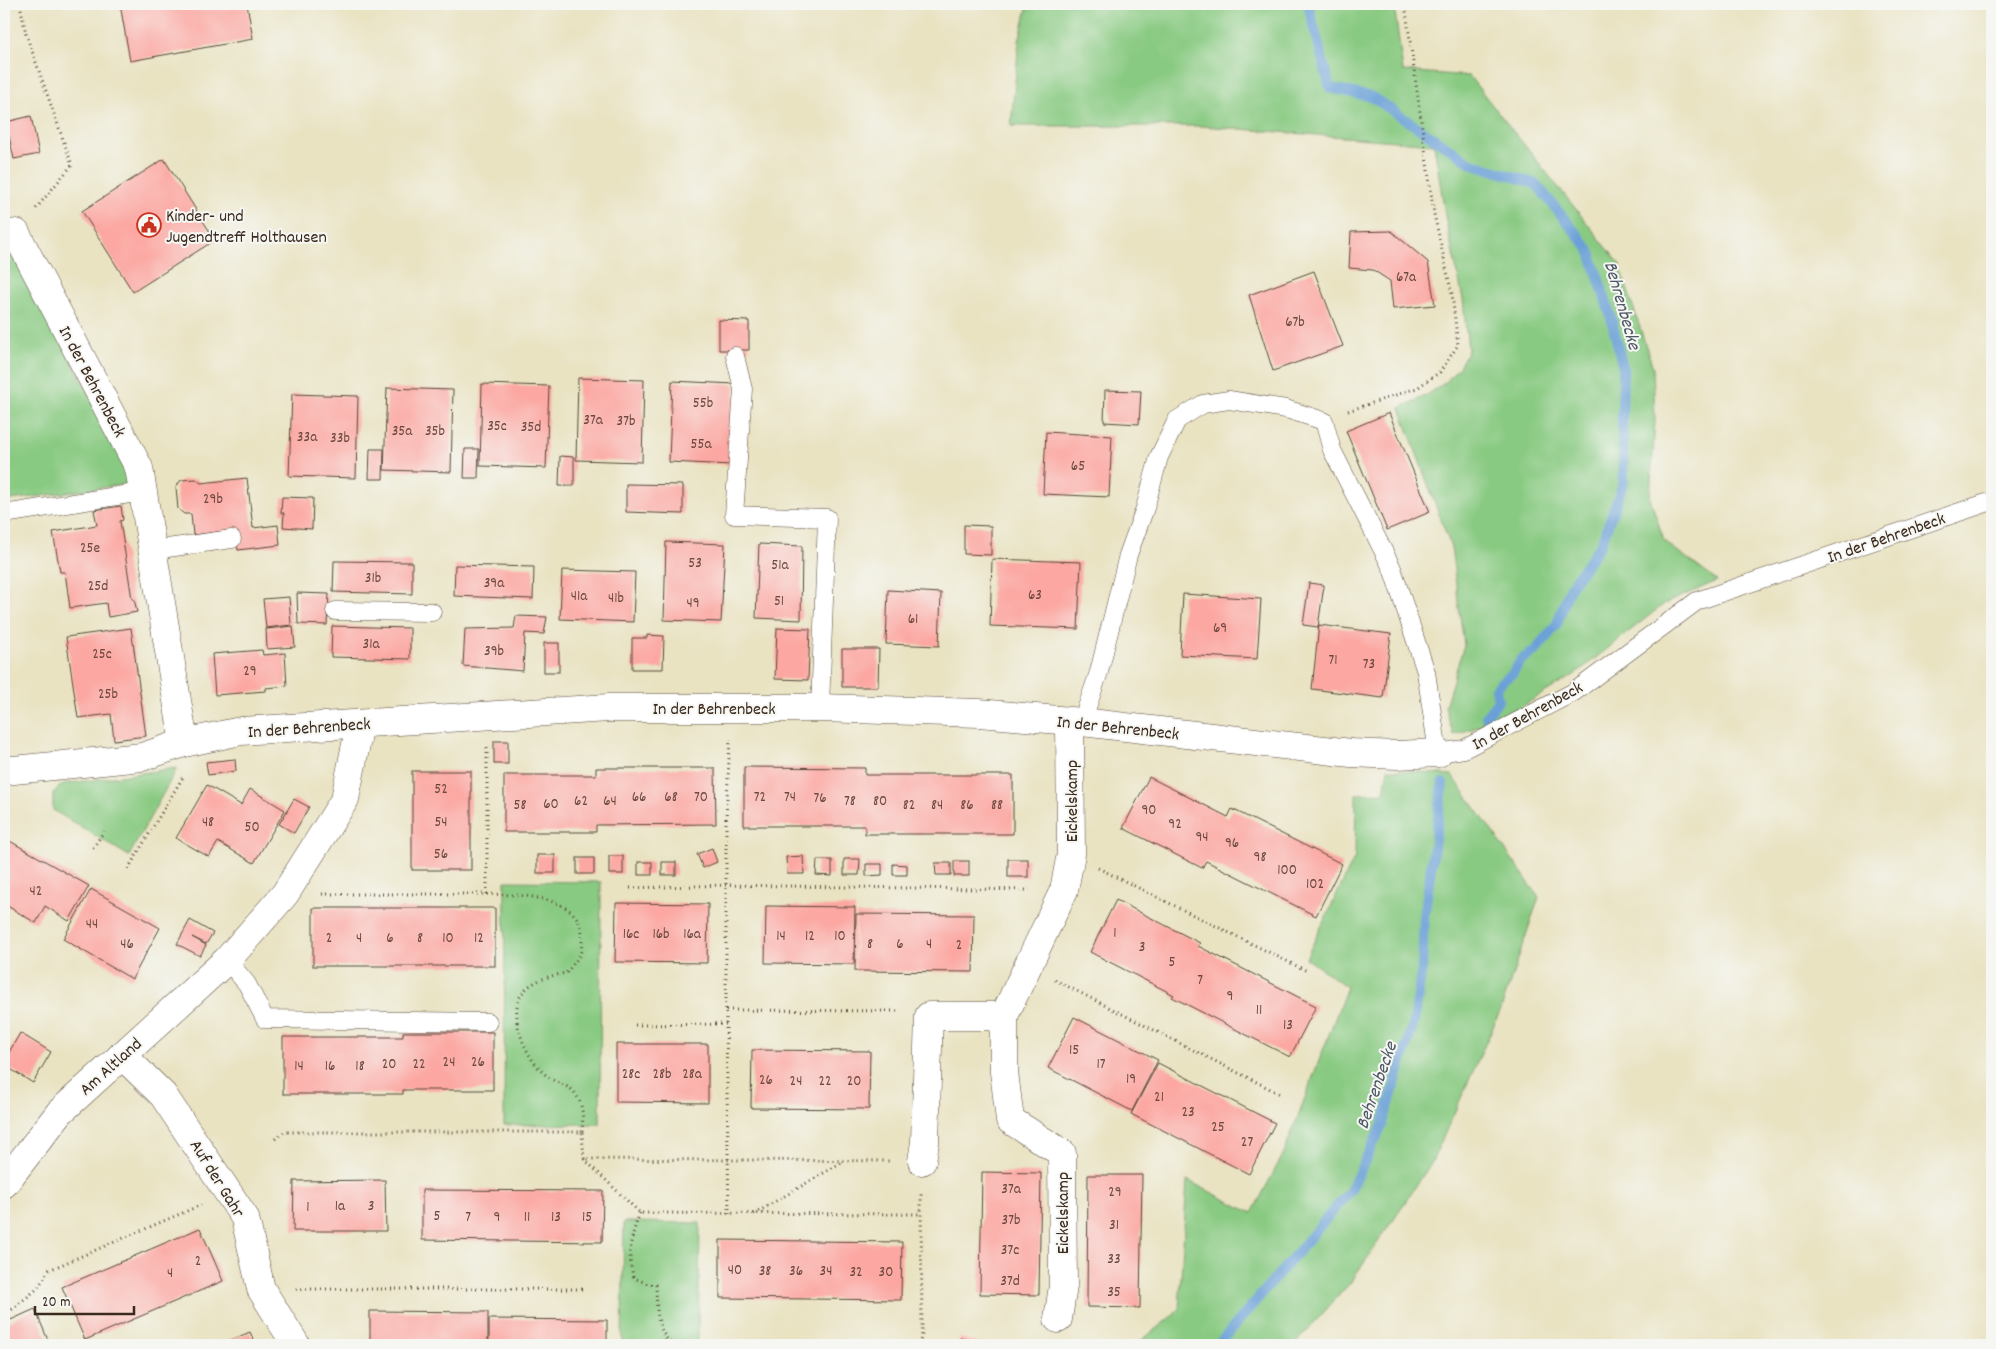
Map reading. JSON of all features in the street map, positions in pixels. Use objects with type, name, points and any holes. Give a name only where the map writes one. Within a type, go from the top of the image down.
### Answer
[{"type":"street","name":"In der Behrenbeck","points":[[16,233],[139,468],[184,744]]},
{"type":"street","name":"In der Behrenbeck","points":[[4,771],[142,757],[184,744],[241,732],[609,708],[820,708],[979,713],[1351,753],[1397,755],[1438,753]]},
{"type":"street","name":"Eickelskamp","points":[[1058,1319],[1063,1286],[1062,1153],[1010,1120],[1004,1072],[1004,1016],[1064,890],[1071,854],[1076,722]]},
{"type":"street","name":"Am Altland","points":[[4,1184],[60,1112],[226,960],[285,894],[345,799],[360,724]]},
{"type":"street","points":[[922,1161],[925,1142],[929,1016],[1004,1016]]},
{"type":"street","name":"Auf der Gahr","points":[[122,1055],[163,1095],[245,1218],[261,1289],[296,1345]]},
{"type":"lane","points":[[735,356],[743,389],[734,515],[827,518],[820,708]]},
{"type":"lane","points":[[1076,722],[1099,672],[1128,555],[1145,508],[1159,457],[1178,420],[1203,404],[1229,400],[1286,409],[1324,421],[1332,450],[1392,568],[1426,672],[1438,753]]},
{"type":"lane","points":[[4,514],[142,492]]},
{"type":"lane","name":"In der Behrenbeck","points":[[1438,753],[1464,749],[1574,692],[1697,601],[1992,501]]},
{"type":"lane","points":[[153,550],[232,540]]},
{"type":"lane","points":[[335,610],[432,612]]},
{"type":"lane","points":[[226,960],[247,984],[265,1019],[488,1022]]},
{"type":"path","points":[[16,233],[72,165],[26,34],[20,4]]},
{"type":"path","points":[[1324,421],[1356,408],[1417,388],[1440,372],[1458,345],[1452,294],[1434,214],[1429,166],[1405,4]]},
{"type":"path","points":[[728,1214],[726,819],[731,708]]},
{"type":"path","points":[[487,716],[487,894]]},
{"type":"path","points":[[128,869],[173,790]]},
{"type":"path","points":[[93,848],[104,831]]},
{"type":"path","points":[[1071,854],[1307,971]]},
{"type":"path","points":[[630,888],[727,885],[1064,890]]},
{"type":"path","points":[[285,894],[487,894],[527,896],[555,902],[575,915],[582,929],[581,953],[566,973],[546,976],[527,988],[518,1002],[517,1022],[520,1036],[538,1067],[553,1080],[569,1087],[576,1095],[583,1113],[584,1159],[640,1213],[921,1214]]},
{"type":"path","points":[[1028,966],[1282,1095]]},
{"type":"path","points":[[726,1010],[911,1011],[929,1016]]},
{"type":"path","points":[[488,1022],[517,1022]]},
{"type":"path","points":[[635,1025],[726,1024]]},
{"type":"path","points":[[275,1139],[284,1132],[582,1132]]},
{"type":"path","points":[[584,1159],[922,1161],[922,1334],[919,1345]]},
{"type":"path","points":[[754,1214],[844,1160]]},
{"type":"path","points":[[4,1316],[37,1289],[49,1270],[229,1193]]},
{"type":"path","points":[[640,1213],[630,1238],[630,1264],[634,1278],[656,1285],[659,1325],[664,1338],[673,1345]]},
{"type":"path","points":[[261,1289],[583,1289]]},
{"type":"path","points":[[662,1345],[664,1338]]},
{"type":"green space","points":[[1028,4],[1394,4],[1403,71],[1469,76],[1619,263],[1653,368],[1655,420],[1650,498],[1664,541],[1717,581],[1664,604],[1574,675],[1499,720],[1453,735],[1445,706],[1464,645],[1451,547],[1400,408],[1427,395],[1446,382],[1459,367],[1468,350],[1463,299],[1446,221],[1434,144],[1201,126],[1011,126],[1019,41]]},
{"type":"green space","points":[[4,231],[136,483],[4,501]]},
{"type":"green space","points":[[177,768],[129,856],[53,810],[53,793],[63,784]]},
{"type":"green space","points":[[1388,769],[1452,775],[1539,897],[1501,1009],[1432,1162],[1351,1282],[1294,1345],[1136,1345],[1179,1310],[1187,1180],[1252,1213],[1284,1153],[1347,987],[1306,958],[1355,857],[1356,794],[1384,793]]},
{"type":"green space","points":[[505,881],[601,882],[600,1124],[504,1125]]},
{"type":"green space","points":[[624,1222],[700,1223],[698,1345],[622,1345]]},
{"type":"building","points":[[120,4],[247,4],[253,39],[130,61]]},
{"type":"building","points":[[4,56],[9,90],[4,90]]},
{"type":"building","points":[[31,116],[39,154],[14,159],[6,122]]},
{"type":"building","name":"Kinder- und Jugendtreff Holthausen","points":[[164,159],[215,240],[133,292],[82,211]]},
{"type":"building","points":[[1391,231],[1428,262],[1435,305],[1393,309],[1390,281],[1373,270],[1349,268],[1351,232]]},
{"type":"building","points":[[1314,271],[1343,346],[1273,371],[1249,295]]},
{"type":"building","points":[[719,320],[749,321],[749,350],[719,350]]},
{"type":"building","points":[[578,378],[644,380],[642,462],[576,460]]},
{"type":"building","points":[[672,381],[735,384],[732,465],[669,462]]},
{"type":"building","points":[[482,384],[549,386],[546,468],[480,466]]},
{"type":"building","points":[[387,388],[453,390],[451,472],[384,470]]},
{"type":"building","points":[[1105,390],[1141,391],[1139,424],[1104,422]]},
{"type":"building","points":[[292,394],[358,396],[356,478],[289,476]]},
{"type":"building","points":[[1389,413],[1430,512],[1387,530],[1346,431]]},
{"type":"building","points":[[1046,432],[1112,436],[1109,497],[1043,494]]},
{"type":"building","points":[[370,449],[384,449],[383,479],[369,479]]},
{"type":"building","points":[[465,449],[479,449],[478,478],[464,478]]},
{"type":"building","points":[[560,456],[574,457],[574,486],[559,486]]},
{"type":"building","points":[[247,478],[253,528],[278,525],[280,545],[238,550],[235,530],[193,535],[191,514],[184,514],[178,509],[176,487],[181,480],[196,479],[201,483]]},
{"type":"building","points":[[626,484],[683,485],[683,514],[626,512]]},
{"type":"building","points":[[282,497],[313,498],[312,529],[283,527],[284,513],[281,513]]},
{"type":"building","points":[[121,506],[123,520],[120,521],[132,599],[134,599],[137,612],[108,617],[106,603],[70,608],[65,572],[60,572],[53,532],[97,525],[94,510]]},
{"type":"building","points":[[964,525],[991,526],[991,555],[964,554]]},
{"type":"building","points":[[666,542],[725,544],[721,622],[664,620]]},
{"type":"building","points":[[759,544],[802,546],[801,620],[756,618]]},
{"type":"building","points":[[992,559],[1081,562],[1078,629],[990,626]]},
{"type":"building","points":[[334,561],[412,562],[412,594],[333,592]]},
{"type":"building","points":[[455,565],[534,567],[533,599],[454,596]]},
{"type":"building","points":[[562,570],[635,572],[633,622],[560,619]]},
{"type":"building","points":[[1309,583],[1324,585],[1318,627],[1303,625]]},
{"type":"building","points":[[888,590],[941,593],[939,646],[886,644]]},
{"type":"building","points":[[297,593],[329,594],[327,625],[298,624]]},
{"type":"building","points":[[1183,594],[1261,599],[1257,659],[1180,655]]},
{"type":"building","points":[[289,597],[291,625],[266,628],[263,599]]},
{"type":"building","points":[[516,616],[547,617],[544,634],[525,633],[523,671],[463,666],[465,629],[514,628]]},
{"type":"building","points":[[1319,625],[1391,634],[1383,698],[1312,689]]},
{"type":"building","points":[[293,626],[295,647],[267,649],[266,629]]},
{"type":"building","points":[[332,626],[410,628],[410,659],[331,657]]},
{"type":"building","points":[[131,628],[146,736],[114,740],[111,714],[78,718],[66,637]]},
{"type":"building","points":[[777,628],[810,629],[808,680],[775,679]]},
{"type":"building","points":[[647,635],[664,636],[663,669],[632,669],[632,638],[647,638]]},
{"type":"building","points":[[544,643],[559,643],[559,672],[544,672]]},
{"type":"building","points":[[842,649],[879,649],[878,687],[842,687]]},
{"type":"building","points":[[262,650],[263,655],[285,653],[287,686],[266,688],[266,691],[215,695],[212,654]]},
{"type":"building","points":[[494,741],[508,741],[508,764],[494,764]]},
{"type":"building","points":[[235,759],[236,771],[208,775],[206,762]]},
{"type":"building","points":[[744,767],[865,768],[865,775],[1013,775],[1013,834],[865,834],[865,826],[744,826]]},
{"type":"building","points":[[596,768],[715,768],[716,824],[596,825],[596,832],[504,832],[504,775],[596,775]]},
{"type":"building","points":[[412,771],[471,771],[471,870],[412,870]]},
{"type":"building","points":[[1149,777],[1228,817],[1232,809],[1342,864],[1316,916],[1206,861],[1202,868],[1123,828]]},
{"type":"building","points":[[207,785],[241,805],[250,789],[285,810],[254,863],[218,842],[209,857],[176,838]]},
{"type":"building","points":[[294,799],[309,807],[294,833],[279,824]]},
{"type":"building","points":[[8,840],[89,886],[69,921],[45,906],[36,923],[4,904],[4,848]]},
{"type":"building","points":[[712,848],[717,862],[703,868],[697,854]]},
{"type":"building","points":[[537,855],[555,855],[555,873],[537,873]]},
{"type":"building","points":[[609,856],[623,856],[623,874],[609,874]]},
{"type":"building","points":[[803,856],[804,874],[787,874],[786,857]]},
{"type":"building","points":[[577,858],[594,858],[594,874],[577,874]]},
{"type":"building","points":[[844,859],[860,859],[859,875],[844,875]]},
{"type":"building","points":[[1008,859],[1028,859],[1028,877],[1008,877]]},
{"type":"building","points":[[817,860],[832,860],[832,876],[816,875]]},
{"type":"building","points":[[954,861],[969,861],[969,876],[954,876]]},
{"type":"building","points":[[638,862],[652,862],[652,875],[638,875]]},
{"type":"building","points":[[662,862],[676,862],[676,875],[662,875]]},
{"type":"building","points":[[935,863],[951,863],[951,875],[936,875]]},
{"type":"building","points":[[866,864],[882,864],[882,875],[866,876]]},
{"type":"building","points":[[893,864],[907,865],[907,875],[893,875]]},
{"type":"building","points":[[91,889],[160,928],[132,979],[63,939]]},
{"type":"building","points":[[1116,900],[1200,943],[1198,946],[1316,1006],[1290,1057],[1172,997],[1174,995],[1090,952]]},
{"type":"building","points":[[616,903],[708,904],[707,963],[615,962]]},
{"type":"building","points":[[766,906],[855,907],[854,964],[765,963]]},
{"type":"building","points":[[313,908],[495,908],[495,966],[313,966]]},
{"type":"building","points":[[856,914],[974,915],[973,972],[855,971]]},
{"type":"building","points":[[190,920],[213,933],[206,944],[192,937],[206,945],[200,956],[177,944]]},
{"type":"building","points":[[1074,1017],[1158,1060],[1132,1111],[1048,1068]]},
{"type":"building","points":[[403,1032],[493,1032],[493,1090],[403,1090],[403,1094],[283,1094],[283,1037],[403,1037]]},
{"type":"building","points":[[20,1033],[51,1052],[33,1083],[4,1065],[4,1061]]},
{"type":"building","points":[[616,1044],[708,1044],[708,1103],[616,1102]]},
{"type":"building","points":[[752,1050],[870,1051],[869,1109],[751,1108]]},
{"type":"building","points":[[1158,1063],[1275,1123],[1249,1174],[1131,1114]]},
{"type":"building","points":[[982,1172],[1041,1173],[1039,1295],[980,1294]]},
{"type":"building","points":[[1088,1175],[1142,1175],[1140,1308],[1087,1307]]},
{"type":"building","points":[[385,1180],[386,1231],[293,1231],[294,1181]]},
{"type":"building","points":[[422,1190],[603,1191],[602,1242],[422,1240]]},
{"type":"building","points":[[200,1228],[223,1281],[85,1340],[62,1287]]},
{"type":"building","points":[[720,1240],[902,1242],[901,1300],[720,1298]]},
{"type":"building","points":[[35,1309],[50,1345],[4,1345],[4,1323]]},
{"type":"building","points":[[370,1311],[488,1312],[488,1345],[370,1345]]},
{"type":"building","points":[[489,1319],[607,1320],[607,1345],[489,1345]]},
{"type":"building","points":[[250,1332],[256,1345],[219,1345]]},
{"type":"building","points":[[960,1338],[985,1345],[958,1345]]},
{"type":"building","points":[[843,1340],[859,1345],[842,1345]]},
{"type":"waterway","name":"Behrenbecke","points":[[1308,4],[1330,88],[1372,97],[1471,163],[1536,184],[1589,249],[1610,314],[1623,368],[1624,481],[1601,544],[1570,587],[1557,624],[1536,650],[1521,660],[1512,674],[1502,681],[1496,689],[1498,701],[1486,716],[1489,727]]},
{"type":"waterway","name":"Behrenbecke","points":[[1218,1345],[1350,1191],[1382,1126],[1414,1022],[1422,968],[1424,917],[1443,783]]},
{"type":"place","name":"Kinder- und Jugendtreff Holthausen","points":[[149,225]]}]
